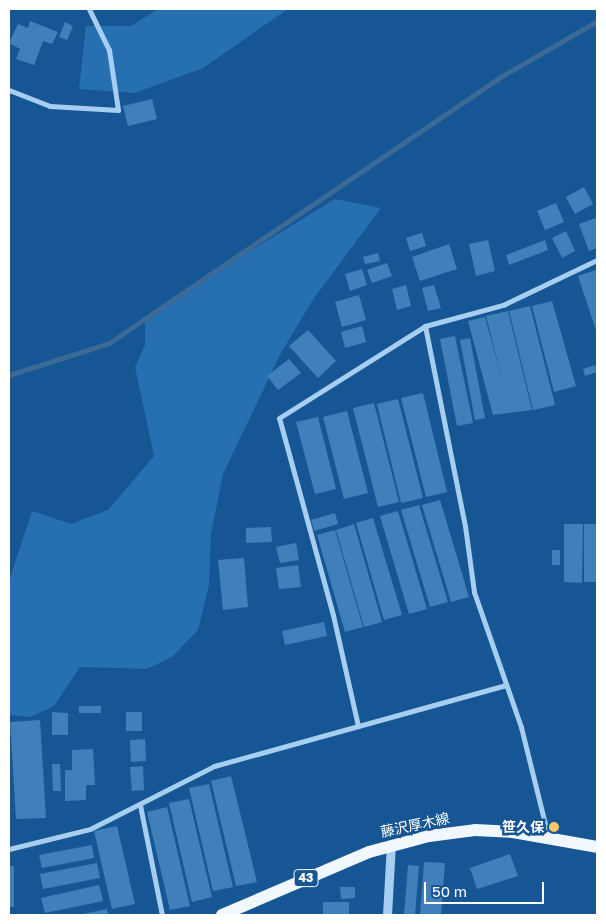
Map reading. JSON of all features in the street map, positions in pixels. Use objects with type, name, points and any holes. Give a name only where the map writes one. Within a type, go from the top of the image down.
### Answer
[{"type":"main road","name":"藤沢厚木線","points":[[222,915],[391,844],[475,830],[548,836],[597,847]]},
{"type":"street","points":[[9,90],[50,106],[118,110],[109,50],[89,9]]},
{"type":"street","points":[[358,726],[334,615],[279,418],[425,326],[503,305],[597,260]]},
{"type":"street","points":[[425,326],[465,526],[474,592],[521,727],[548,836]]},
{"type":"street","points":[[9,849],[90,828],[140,805],[214,766],[506,684]]},
{"type":"street","points":[[140,805],[162,915]]},
{"type":"street","points":[[387,915],[391,844]]},
{"type":"shaded area","points":[[158,9],[288,9],[203,68],[135,93],[79,89],[86,26],[131,26]]},
{"type":"shaded area","points":[[335,199],[381,208],[312,301],[280,355],[223,474],[211,534],[209,585],[198,630],[172,657],[147,669],[80,667],[54,706],[30,717],[9,715],[9,581],[32,511],[71,524],[108,510],[154,456],[135,367],[145,345],[145,322],[234,261]]},
{"type":"building","points":[[30,21],[58,32],[52,44],[43,41],[34,65],[16,59],[20,49],[9,43],[18,24],[28,28]]},
{"type":"building","points":[[65,22],[73,26],[67,40],[59,37]]},
{"type":"building","points":[[152,99],[157,119],[128,126],[123,106]]},
{"type":"building","points":[[584,187],[593,204],[575,214],[566,197]]},
{"type":"building","points":[[556,203],[564,222],[545,230],[537,211]]},
{"type":"building","points":[[596,218],[597,248],[589,251],[579,224]]},
{"type":"building","points":[[566,231],[575,251],[562,258],[552,238]]},
{"type":"building","points":[[422,233],[426,246],[410,251],[406,238]]},
{"type":"building","points":[[488,240],[495,271],[476,276],[469,244]]},
{"type":"building","points":[[545,240],[548,250],[509,265],[506,255]]},
{"type":"building","points":[[449,244],[457,269],[420,281],[412,257]]},
{"type":"building","points":[[378,253],[380,261],[365,264],[363,257]]},
{"type":"building","points":[[387,263],[392,276],[372,283],[367,270]]},
{"type":"building","points":[[362,269],[367,285],[350,291],[345,274]]},
{"type":"building","points":[[596,270],[597,274],[597,333],[578,276]]},
{"type":"building","points":[[406,285],[411,306],[397,310],[392,289]]},
{"type":"building","points":[[434,285],[441,308],[428,311],[422,288]]},
{"type":"building","points":[[359,295],[366,320],[342,327],[335,302]]},
{"type":"building","points":[[552,301],[576,386],[554,392],[532,306]]},
{"type":"building","points":[[530,306],[555,405],[533,410],[509,311]]},
{"type":"building","points":[[508,311],[532,410],[493,415],[468,321],[485,317],[502,379],[486,316]]},
{"type":"building","points":[[362,326],[366,342],[345,348],[341,332]]},
{"type":"building","points":[[308,330],[336,361],[318,378],[289,346]]},
{"type":"building","points":[[455,336],[473,423],[457,426],[440,339]]},
{"type":"building","points":[[470,338],[485,418],[475,420],[460,340]]},
{"type":"building","points":[[289,359],[301,373],[278,390],[267,376]]},
{"type":"building","points":[[595,365],[597,372],[585,376],[583,369]]},
{"type":"building","points":[[423,393],[447,492],[426,497],[401,398]]},
{"type":"building","points":[[398,399],[423,498],[401,503],[377,404]]},
{"type":"building","points":[[374,403],[399,502],[378,507],[353,408]]},
{"type":"building","points":[[347,411],[368,493],[344,499],[323,417]]},
{"type":"building","points":[[318,417],[336,489],[315,494],[296,422]]},
{"type":"building","points":[[440,500],[469,597],[451,602],[422,505]]},
{"type":"building","points":[[419,505],[448,602],[430,607],[401,510]]},
{"type":"building","points":[[398,511],[427,609],[409,614],[380,516]]},
{"type":"building","points":[[335,513],[338,524],[314,531],[311,520]]},
{"type":"building","points":[[373,518],[402,615],[384,620],[356,523]]},
{"type":"building","points":[[354,524],[382,622],[364,627],[336,530]]},
{"type":"building","points":[[564,524],[583,524],[582,583],[564,582]]},
{"type":"building","points":[[584,524],[597,524],[597,582],[584,582]]},
{"type":"building","points":[[271,527],[272,542],[246,543],[246,528]]},
{"type":"building","points":[[335,530],[363,627],[345,632],[317,535]]},
{"type":"building","points":[[296,543],[299,560],[280,563],[276,547]]},
{"type":"building","points":[[552,550],[560,550],[560,565],[552,565]]},
{"type":"building","points":[[244,558],[248,607],[223,610],[218,560]]},
{"type":"building","points":[[298,565],[301,587],[279,589],[276,568]]},
{"type":"building","points":[[324,622],[327,636],[285,645],[282,631]]},
{"type":"building","points":[[79,706],[101,706],[101,713],[79,713]]},
{"type":"building","points":[[52,712],[68,713],[68,735],[52,735]]},
{"type":"building","points":[[126,712],[142,712],[142,731],[126,731]]},
{"type":"building","points":[[40,720],[46,818],[16,819],[10,722]]},
{"type":"building","points":[[145,739],[146,761],[131,762],[130,740]]},
{"type":"building","points":[[93,749],[95,785],[86,785],[86,800],[65,801],[65,770],[72,770],[72,750]]},
{"type":"building","points":[[52,764],[60,764],[61,791],[53,791]]},
{"type":"building","points":[[143,766],[144,790],[132,791],[130,767]]},
{"type":"building","points":[[231,776],[257,882],[236,886],[211,781]]},
{"type":"building","points":[[209,784],[233,887],[213,891],[189,788]]},
{"type":"building","points":[[189,799],[212,897],[192,902],[169,803]]},
{"type":"building","points":[[167,807],[190,906],[170,910],[147,812]]},
{"type":"building","points":[[117,826],[135,904],[112,909],[94,831]]},
{"type":"building","points":[[92,845],[94,858],[42,868],[39,855]]},
{"type":"building","points":[[510,854],[518,876],[477,889],[470,868]]},
{"type":"building","points":[[424,862],[445,863],[441,915],[420,915]]},
{"type":"building","points":[[97,863],[100,878],[43,889],[40,874]]},
{"type":"building","points":[[408,865],[419,866],[415,915],[404,915]]},
{"type":"building","points":[[9,866],[14,866],[14,907],[9,907]]},
{"type":"building","points":[[99,885],[103,901],[45,913],[41,898]]},
{"type":"building","points":[[340,887],[355,887],[355,898],[341,899]]},
{"type":"building","points":[[323,902],[349,902],[349,915],[323,915]]},
{"type":"building","points":[[107,909],[108,915],[83,915],[83,914]]},
{"type":"waterway","points":[[9,375],[109,343],[504,75],[597,21]]},
{"type":"place","name":"笹久保","points":[[554,827]]}]
